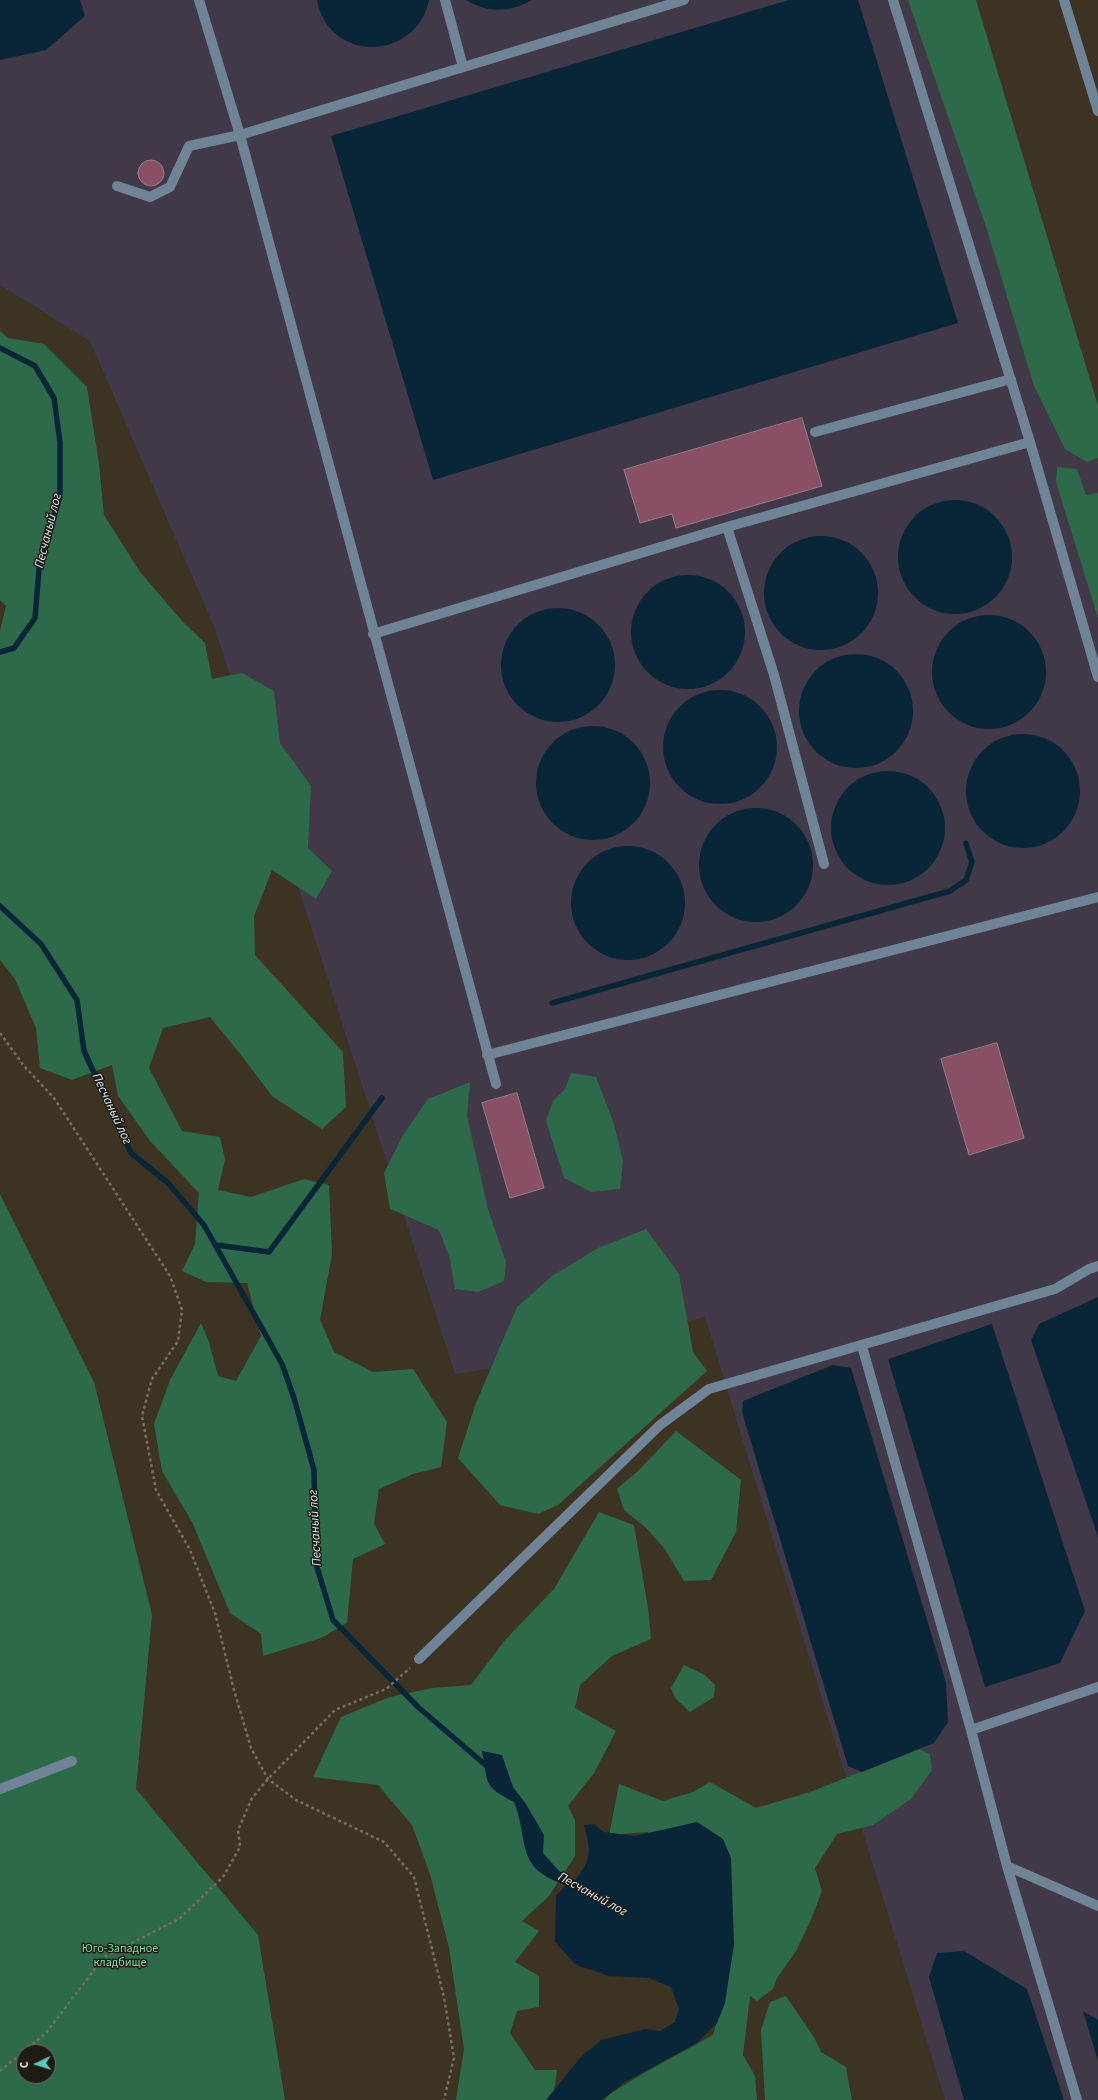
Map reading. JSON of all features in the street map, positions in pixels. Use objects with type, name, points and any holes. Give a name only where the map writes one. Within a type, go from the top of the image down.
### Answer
[{"type":"street","points":[[199,0],[240,134],[496,1084]]},
{"type":"street","points":[[445,0],[463,67]]},
{"type":"street","points":[[117,186],[150,197],[170,187],[189,146],[240,134],[684,0]]},
{"type":"street","points":[[893,0],[1011,379],[1098,677]]},
{"type":"street","points":[[1064,0],[1098,112]]},
{"type":"street","points":[[815,432],[1011,379]]},
{"type":"street","points":[[374,634],[727,527],[1030,442]]},
{"type":"street","points":[[727,527],[774,675],[824,864]]},
{"type":"street","points":[[487,1055],[1098,897]]},
{"type":"street","points":[[419,1659],[660,1425],[709,1389],[1055,1289],[1089,1269],[1098,1266]]},
{"type":"street","points":[[862,1346],[971,1730],[1007,1866],[1077,2100]]},
{"type":"street","points":[[971,1730],[1098,1687]]},
{"type":"street","points":[[0,1789],[72,1761]]},
{"type":"street","points":[[1007,1866],[1098,1906]]},
{"type":"path","points":[[0,1033],[24,1066],[54,1098],[170,1276],[182,1310],[178,1340],[152,1380],[142,1416],[156,1490],[190,1550],[215,1613],[234,1690],[251,1748],[268,1779],[296,1800],[384,1842],[414,1877],[444,1997],[454,2058],[444,2100]]},
{"type":"path","points":[[0,2071],[46,2034],[104,1957],[179,1919],[223,1877],[240,1847],[238,1830],[249,1805],[268,1779],[335,1710],[386,1689],[419,1659]]},
{"type":"shaded area","points":[[0,0],[972,0],[1098,418],[1098,2100],[945,2100],[705,1317],[535,1362],[455,1374],[215,629],[90,341],[0,285]]},
{"type":"green space","points":[[908,0],[976,0],[1098,406],[1098,458],[1087,462],[1065,449],[1034,386],[987,230]]},
{"type":"green space","points":[[0,331],[8,338],[44,344],[87,387],[99,464],[104,515],[140,572],[183,622],[205,643],[212,679],[242,673],[274,691],[280,743],[311,786],[308,848],[332,871],[316,899],[272,870],[254,916],[255,955],[343,1052],[346,1107],[322,1129],[272,1096],[210,1017],[163,1028],[149,1068],[182,1131],[220,1137],[225,1159],[218,1190],[251,1197],[304,1179],[329,1185],[332,1254],[320,1320],[334,1352],[373,1372],[413,1369],[447,1422],[441,1467],[413,1474],[379,1489],[374,1524],[385,1544],[353,1559],[347,1623],[321,1638],[263,1656],[261,1634],[230,1613],[192,1522],[162,1471],[154,1424],[170,1380],[201,1323],[209,1342],[218,1376],[236,1381],[261,1336],[247,1283],[206,1282],[182,1271],[195,1244],[199,1193],[150,1141],[118,1096],[112,1065],[72,1080],[40,1068],[36,1028],[15,979],[0,960],[0,631],[6,606],[0,600]]},
{"type":"green space","points":[[1057,467],[1077,469],[1086,495],[1098,493],[1098,618],[1056,482]]},
{"type":"green space","points":[[571,1073],[596,1077],[614,1124],[623,1161],[620,1189],[591,1192],[564,1178],[546,1121],[553,1101],[565,1089]]},
{"type":"green space","points":[[470,1082],[467,1116],[488,1209],[506,1262],[504,1281],[478,1292],[455,1289],[450,1259],[439,1230],[390,1209],[384,1173],[403,1135],[428,1099]]},
{"type":"green space","name":"Юго-Западное кладбище","points":[[0,1194],[94,1382],[152,1615],[136,1789],[258,1935],[285,2100],[0,2100]]},
{"type":"green space","points":[[646,1229],[679,1274],[693,1352],[707,1371],[558,1505],[538,1514],[500,1505],[458,1458],[476,1403],[517,1307],[552,1276],[598,1248]]},
{"type":"green space","points":[[676,1431],[741,1480],[736,1532],[711,1580],[684,1581],[664,1548],[646,1528],[624,1510],[617,1489],[639,1470]]},
{"type":"green space","points":[[599,1512],[634,1525],[648,1608],[651,1639],[612,1656],[580,1685],[575,1708],[616,1731],[594,1773],[568,1806],[575,1820],[575,1856],[549,1896],[522,1921],[539,1931],[515,1962],[539,1976],[539,2007],[517,2011],[510,2033],[535,2070],[557,2070],[553,2100],[456,2100],[464,2049],[449,1948],[430,1874],[412,1825],[378,1785],[313,1777],[341,1717],[390,1697],[432,1688],[471,1685],[505,1640],[554,1589]]},
{"type":"green space","points":[[684,1665],[705,1675],[715,1685],[714,1697],[690,1712],[675,1698],[671,1688]]},
{"type":"green space","points":[[907,1743],[930,1754],[932,1770],[911,1799],[873,1825],[837,1834],[815,1868],[822,1891],[810,1922],[796,1951],[777,1978],[773,1989],[757,2001],[750,1996],[743,2055],[755,2076],[757,2100],[604,2100],[611,2093],[644,2073],[713,2035],[729,1976],[648,1832],[622,1834],[608,1841],[619,1784],[663,1801],[693,1792],[710,1782],[756,1808],[810,1792],[881,1764],[890,1745]]},
{"type":"green space","points":[[786,1996],[815,2039],[821,2052],[846,2067],[852,2100],[765,2100],[761,2030],[770,2002]]},
{"type":"water","points":[[0,0],[80,0],[85,16],[46,50],[0,60]]},
{"type":"water","points":[[317,0],[429,0],[421,20],[408,35],[391,44],[372,47],[354,44],[337,35],[324,21]]},
{"type":"water","points":[[466,0],[532,0],[515,7],[499,10],[482,7]]},
{"type":"water","points":[[789,0],[858,0],[958,323],[433,480],[331,136]]},
{"type":"water","points":[[955,500],[966,501],[977,505],[995,517],[1007,535],[1011,546],[1011,568],[1007,579],[995,597],[977,609],[966,613],[955,614],[944,613],[933,609],[915,597],[903,579],[899,568],[898,557],[899,546],[903,535],[915,517],[933,505],[944,501]]},
{"type":"water","points":[[821,536],[832,537],[843,541],[861,553],[873,571],[877,582],[877,604],[873,615],[861,633],[843,645],[832,649],[821,650],[810,649],[799,645],[781,633],[769,615],[765,604],[764,593],[765,582],[769,571],[781,553],[799,541],[810,537]]},
{"type":"water","points":[[688,575],[699,576],[710,580],[728,592],[740,610],[744,621],[744,643],[740,654],[728,672],[710,684],[699,688],[688,689],[677,688],[666,684],[648,672],[636,654],[632,643],[631,632],[632,621],[636,610],[648,592],[666,580],[677,576]]},
{"type":"water","points":[[558,608],[569,609],[580,613],[598,625],[610,643],[614,654],[614,676],[610,687],[598,705],[580,717],[569,721],[558,722],[547,721],[536,717],[518,705],[506,687],[502,676],[501,665],[502,654],[506,643],[518,625],[536,613],[547,609]]},
{"type":"water","points":[[989,615],[1000,616],[1011,620],[1029,632],[1041,650],[1045,661],[1045,683],[1041,694],[1029,712],[1011,724],[1000,728],[989,729],[978,728],[967,724],[949,712],[937,694],[933,683],[932,672],[933,661],[937,650],[949,632],[967,620],[978,616]]},
{"type":"water","points":[[856,654],[867,655],[878,659],[896,671],[908,689],[912,700],[912,722],[908,733],[896,751],[878,763],[867,767],[856,768],[845,767],[834,763],[816,751],[804,733],[800,722],[799,711],[800,700],[804,689],[816,671],[834,659],[845,655]]},
{"type":"water","points":[[720,690],[731,691],[742,695],[760,707],[772,725],[776,736],[776,758],[772,769],[760,787],[742,799],[731,803],[720,804],[709,803],[698,799],[680,787],[668,769],[664,758],[663,747],[664,736],[668,725],[680,707],[698,695],[709,691]]},
{"type":"water","points":[[593,726],[604,727],[615,731],[633,743],[645,761],[649,772],[649,794],[645,805],[633,823],[615,835],[604,839],[593,840],[582,839],[571,835],[553,823],[541,805],[537,794],[536,783],[537,772],[541,761],[553,743],[571,731],[582,727]]},
{"type":"water","points":[[1023,734],[1034,735],[1045,739],[1063,751],[1075,769],[1079,780],[1079,802],[1075,813],[1063,831],[1045,843],[1034,847],[1023,848],[1012,847],[1001,843],[983,831],[971,813],[967,802],[966,791],[967,780],[971,769],[983,751],[1001,739],[1012,735]]},
{"type":"water","points":[[888,771],[899,772],[910,776],[928,788],[940,806],[944,817],[944,839],[940,850],[928,868],[910,880],[899,884],[888,885],[877,884],[866,880],[848,868],[836,850],[832,839],[831,828],[832,817],[836,806],[848,788],[866,776],[877,772]]},
{"type":"water","points":[[756,808],[767,809],[778,813],[796,825],[808,843],[812,854],[812,876],[808,887],[796,905],[778,917],[767,921],[756,922],[745,921],[734,917],[716,905],[704,887],[700,876],[699,865],[700,854],[704,843],[716,825],[734,813],[745,809]]},
{"type":"water","points":[[628,846],[639,847],[650,851],[668,863],[680,881],[684,892],[684,914],[680,925],[668,943],[650,955],[639,959],[628,960],[617,959],[606,955],[588,943],[576,925],[572,914],[571,903],[572,892],[576,881],[588,863],[606,851],[617,847]]},
{"type":"water","points":[[1098,1297],[1098,1537],[1031,1340],[1039,1324]]},
{"type":"water","points":[[992,1324],[1085,1611],[1060,1663],[985,1687],[888,1359]]},
{"type":"water","points":[[833,1365],[851,1368],[946,1683],[948,1722],[934,1743],[862,1772],[848,1766],[742,1412],[743,1401]]},
{"type":"water","points":[[482,1751],[502,1755],[513,1787],[526,1804],[544,1835],[543,1853],[559,1871],[575,1880],[585,1866],[589,1848],[584,1825],[594,1824],[604,1832],[635,1836],[697,1822],[723,1839],[731,1858],[734,1944],[725,2003],[717,2023],[697,2043],[625,2082],[602,2100],[546,2100],[580,2058],[601,2040],[645,2029],[660,2031],[675,2022],[679,2009],[671,1987],[648,1978],[609,1976],[576,1965],[555,1942],[556,1896],[566,1885],[549,1878],[538,1871],[531,1862],[526,1852],[519,1817],[514,1802],[492,1788],[485,1771]]},
{"type":"water","points":[[964,1951],[1027,1989],[1064,2100],[964,2100],[929,1977],[937,1953]]},
{"type":"water","points":[[1083,2011],[1098,2020],[1098,2061]]},
{"type":"building","points":[[151,160],[160,164],[164,173],[160,182],[151,186],[142,182],[138,173],[142,164]]},
{"type":"building","points":[[802,418],[822,486],[676,528],[672,514],[640,523],[624,470]]},
{"type":"building","points":[[997,1043],[1024,1138],[969,1155],[941,1059]]},
{"type":"building","points":[[517,1093],[544,1188],[510,1198],[482,1103]]},
{"type":"waterway","name":"Песчаный лог","points":[[0,348],[35,366],[54,398],[60,442],[60,496],[39,569],[35,618],[14,648],[0,652]]},
{"type":"waterway","points":[[552,1003],[950,891],[966,880],[972,862],[966,843]]},
{"type":"waterway","name":"Песчаный лог","points":[[0,906],[41,944],[77,1000],[84,1051],[131,1153],[168,1183],[204,1225],[282,1364],[294,1398],[314,1470],[316,1564],[333,1620],[418,1707],[489,1768]]},
{"type":"waterway","points":[[216,1245],[269,1252],[382,1098]]}]
